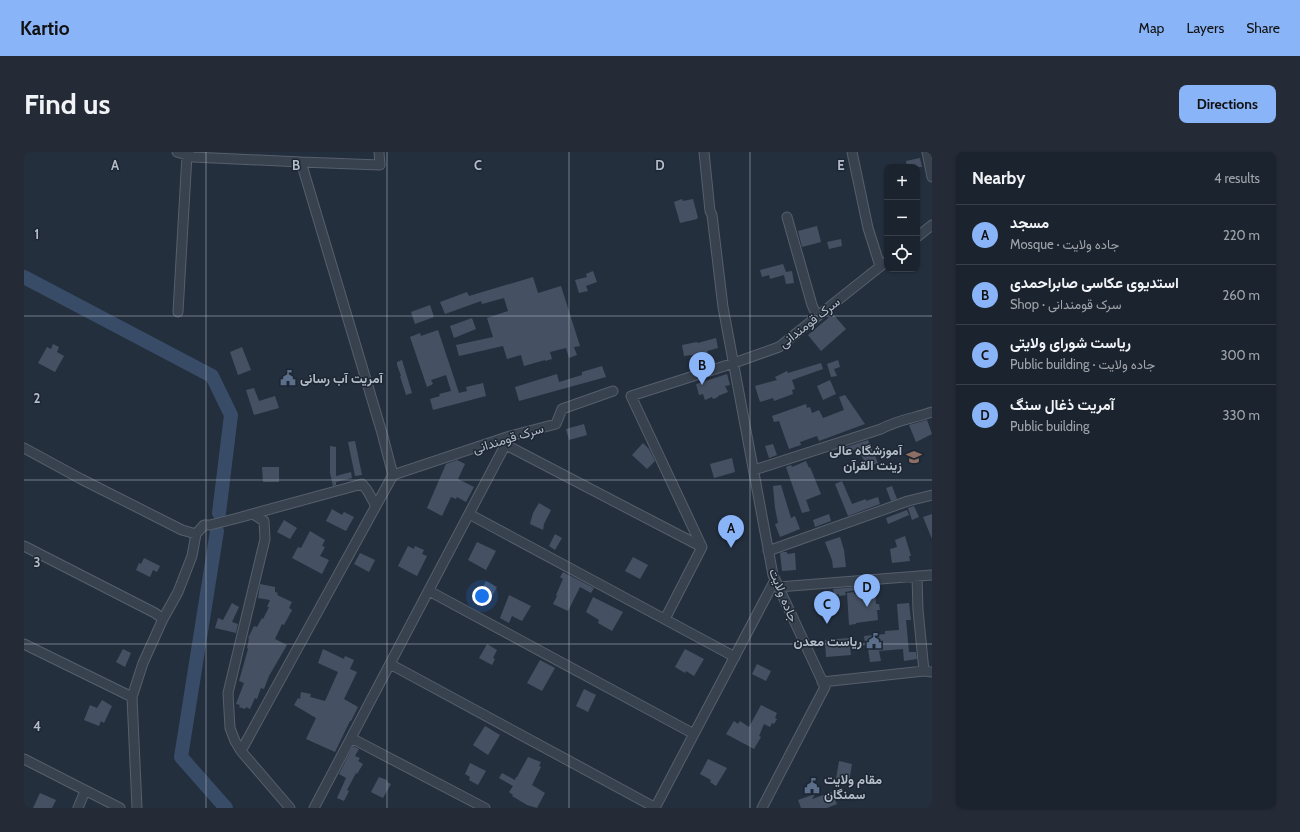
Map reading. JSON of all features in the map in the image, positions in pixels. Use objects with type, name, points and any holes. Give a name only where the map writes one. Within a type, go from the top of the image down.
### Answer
[{"type":"street","points":[[177,152],[188,154],[193,157],[380,165],[379,152]]},
{"type":"street","name":"جاده ولایت","points":[[704,152],[723,307],[773,574],[822,682]]},
{"type":"street","points":[[852,152],[868,228],[884,264]]},
{"type":"street","points":[[927,152],[932,178]]},
{"type":"street","points":[[178,312],[188,154]]},
{"type":"street","points":[[241,750],[393,475],[380,425],[301,162]]},
{"type":"street","points":[[787,217],[812,305],[817,316]]},
{"type":"street","points":[[918,236],[932,225]]},
{"type":"street","name":"سرک قومندانی","points":[[702,547],[630,396],[779,347],[884,264]]},
{"type":"street","name":"سرک قومندانی","points":[[393,475],[510,436],[556,424],[562,409],[613,391]]},
{"type":"street","points":[[754,470],[881,430],[888,425],[910,417],[932,412]]},
{"type":"street","points":[[314,808],[510,436]]},
{"type":"street","points":[[506,445],[702,547],[665,619]]},
{"type":"street","points":[[24,448],[81,479],[182,530],[196,534]]},
{"type":"street","points":[[137,808],[132,697],[143,663],[163,619],[178,592],[192,556],[196,534],[204,525],[210,525],[253,514],[362,484],[376,506]]},
{"type":"street","points":[[768,551],[932,495]]},
{"type":"street","points":[[253,514],[264,521],[265,539],[228,693],[230,728],[235,741],[241,750],[290,808]]},
{"type":"street","points":[[469,514],[735,657]]},
{"type":"street","points":[[24,546],[155,613],[163,619]]},
{"type":"street","points":[[390,664],[656,808],[735,657],[777,584],[932,575]]},
{"type":"street","points":[[762,808],[825,687],[822,682],[928,671],[918,610],[917,576]]},
{"type":"street","points":[[428,591],[694,734]]},
{"type":"street","points":[[24,644],[132,697]]},
{"type":"street","points":[[351,738],[485,808]]},
{"type":"street","points":[[24,759],[120,808]]},
{"type":"street","points":[[78,808],[85,791]]},
{"type":"building","points":[[920,158],[922,167],[920,167],[920,164],[906,164],[906,161]]},
{"type":"building","points":[[682,199],[683,201],[693,199],[697,219],[680,223],[674,202]]},
{"type":"building","points":[[817,226],[821,242],[802,247],[798,231]]},
{"type":"building","points":[[841,239],[842,246],[829,249],[827,242]]},
{"type":"building","points":[[783,264],[786,272],[792,271],[794,283],[786,284],[784,275],[770,279],[769,275],[762,277],[760,270]]},
{"type":"building","points":[[593,271],[597,282],[586,286],[588,291],[579,293],[575,280],[587,277],[586,274]]},
{"type":"building","points":[[533,277],[538,293],[561,286],[580,346],[574,347],[577,355],[569,358],[566,348],[550,352],[552,359],[524,366],[521,355],[507,359],[503,346],[459,356],[456,345],[493,337],[487,318],[508,311],[504,298],[482,304],[481,301],[445,314],[440,302],[467,292],[469,296]]},
{"type":"building","points":[[430,305],[434,317],[415,324],[411,312]]},
{"type":"building","points":[[833,314],[846,329],[821,351],[808,335]]},
{"type":"building","points":[[472,318],[476,329],[454,338],[450,326]]},
{"type":"building","points":[[438,330],[459,393],[467,391],[466,387],[483,383],[486,396],[433,410],[430,399],[440,396],[439,394],[451,391],[446,375],[431,380],[433,384],[427,387],[410,337],[420,333],[421,336]]},
{"type":"building","points":[[716,338],[718,348],[707,351],[708,353],[684,356],[682,345],[698,343]]},
{"type":"building","points":[[53,344],[59,347],[57,352],[64,356],[55,372],[38,363],[47,347],[51,349]]},
{"type":"building","points":[[242,347],[251,370],[238,375],[230,352]]},
{"type":"building","points":[[402,360],[412,393],[406,395],[397,365],[397,362]]},
{"type":"building","points":[[838,360],[840,367],[834,369],[837,376],[831,377],[827,364]]},
{"type":"building","points":[[821,363],[823,369],[792,380],[795,389],[792,390],[793,394],[774,401],[773,398],[760,402],[755,386],[777,380],[775,377],[787,371],[788,373]]},
{"type":"building","points":[[602,366],[606,377],[519,401],[515,387],[557,374],[559,382],[582,375],[582,372]]},
{"type":"building","points":[[727,374],[730,385],[725,386],[728,392],[713,399],[712,397],[705,400],[703,394],[699,395],[696,384]]},
{"type":"building","points":[[830,380],[836,394],[823,400],[817,386]]},
{"type":"building","points":[[254,388],[259,401],[275,396],[279,408],[254,415],[246,390]]},
{"type":"building","points":[[845,395],[865,424],[819,441],[817,436],[800,442],[801,445],[789,449],[779,421],[774,422],[772,416],[806,404],[807,408],[810,407],[812,413],[819,410],[823,418],[844,410],[839,397]]},
{"type":"building","points":[[927,420],[932,434],[916,442],[909,425]]},
{"type":"building","points":[[584,424],[587,435],[569,440],[566,429]]},
{"type":"building","points":[[868,440],[878,463],[867,467],[858,448],[842,455],[840,449]]},
{"type":"building","points":[[355,441],[362,475],[355,476],[348,442]]},
{"type":"building","points":[[643,443],[649,449],[655,461],[647,469],[632,455]]},
{"type":"building","points":[[773,444],[777,455],[769,458],[765,446]]},
{"type":"building","points":[[330,446],[336,447],[336,476],[351,472],[352,478],[336,482],[336,485],[333,486],[330,473]]},
{"type":"building","points":[[732,458],[735,472],[714,478],[710,464]]},
{"type":"building","points":[[457,460],[465,464],[458,479],[474,487],[466,502],[457,497],[456,499],[451,497],[442,516],[427,508],[446,464]]},
{"type":"building","points":[[806,461],[821,494],[806,500],[810,511],[802,513],[786,467],[791,465],[792,467]]},
{"type":"building","points":[[262,467],[279,467],[279,482],[263,482]]},
{"type":"building","points":[[842,481],[852,504],[878,497],[880,504],[848,516],[835,484]]},
{"type":"building","points":[[781,485],[791,518],[795,516],[800,529],[780,537],[775,524],[778,523],[773,486]]},
{"type":"building","points":[[892,486],[897,499],[891,501],[886,488]]},
{"type":"building","points":[[539,503],[551,510],[544,524],[543,530],[530,524],[533,513]]},
{"type":"building","points":[[914,506],[919,517],[912,520],[908,508]]},
{"type":"building","points":[[332,509],[342,515],[344,512],[354,517],[346,531],[326,521]]},
{"type":"building","points":[[907,510],[909,515],[888,524],[886,518]]},
{"type":"building","points":[[829,514],[831,521],[815,527],[813,520]]},
{"type":"building","points":[[932,514],[932,539],[923,517]]},
{"type":"building","points":[[284,520],[297,528],[290,539],[277,532]]},
{"type":"building","points":[[310,531],[325,540],[322,546],[325,547],[320,556],[329,560],[322,574],[292,558],[298,547],[301,548]]},
{"type":"building","points":[[555,534],[562,538],[555,550],[549,546]]},
{"type":"building","points":[[905,536],[911,556],[909,556],[910,561],[892,563],[890,549],[897,547],[895,540]]},
{"type":"building","points":[[840,537],[844,550],[846,567],[833,568],[832,560],[825,542]]},
{"type":"building","points":[[477,542],[496,551],[486,570],[468,560]]},
{"type":"building","points":[[408,546],[414,549],[415,546],[424,550],[422,554],[427,556],[417,576],[398,566]]},
{"type":"building","points":[[787,552],[787,554],[795,553],[796,570],[782,571],[780,553]]},
{"type":"building","points":[[360,553],[375,560],[369,572],[354,564]]},
{"type":"building","points":[[633,557],[648,565],[640,579],[625,571]]},
{"type":"building","points":[[144,558],[160,566],[157,572],[153,570],[150,577],[136,570],[139,563],[141,564]]},
{"type":"building","points":[[563,572],[594,588],[591,593],[580,587],[568,611],[553,604],[563,579],[560,577]]},
{"type":"building","points":[[486,581],[497,587],[490,600],[479,594]]},
{"type":"building","points":[[260,584],[275,587],[275,592],[278,593],[277,595],[292,602],[289,608],[292,610],[284,625],[282,624],[275,639],[287,645],[269,676],[264,689],[261,688],[257,699],[255,698],[250,709],[246,707],[245,709],[236,704],[244,683],[239,681],[248,649],[248,638],[254,626],[257,627],[262,618],[263,619],[269,607],[267,607],[270,600],[258,598]]},
{"type":"building","points":[[855,587],[856,590],[845,592],[846,595],[834,595],[833,589]]},
{"type":"building","points":[[875,591],[876,604],[879,604],[880,610],[877,610],[878,620],[849,625],[847,593],[854,592],[854,594]]},
{"type":"building","points":[[509,595],[531,606],[522,621],[512,616],[509,623],[500,618]]},
{"type":"building","points":[[593,597],[623,612],[612,631],[598,623],[599,620],[586,612]]},
{"type":"building","points":[[232,603],[239,607],[232,622],[238,624],[236,633],[215,628],[218,618],[223,620]]},
{"type":"building","points":[[909,603],[911,620],[906,620],[909,652],[916,652],[917,659],[904,661],[903,649],[879,651],[881,661],[870,662],[864,636],[885,634],[885,631],[899,630],[897,604]]},
{"type":"building","points":[[849,638],[851,655],[826,657],[825,640]]},
{"type":"building","points":[[487,644],[497,650],[493,658],[495,659],[492,665],[479,658]]},
{"type":"building","points":[[123,649],[131,653],[125,667],[116,662]]},
{"type":"building","points":[[323,649],[344,659],[345,656],[354,660],[350,669],[357,672],[344,699],[358,707],[335,752],[306,739],[316,718],[294,705],[298,698],[300,699],[301,692],[311,694],[310,697],[325,701],[338,672],[318,663]]},
{"type":"building","points":[[685,649],[704,659],[694,676],[675,667]]},
{"type":"building","points":[[540,660],[555,668],[542,691],[527,683]]},
{"type":"building","points":[[757,664],[771,671],[766,681],[752,674]]},
{"type":"building","points":[[584,689],[596,695],[588,712],[576,706]]},
{"type":"building","points":[[102,700],[112,706],[104,723],[101,721],[99,726],[84,720],[90,705],[97,708]]},
{"type":"building","points":[[761,705],[777,713],[775,718],[777,719],[770,727],[764,724],[759,736],[761,737],[754,749],[726,734],[734,721],[738,724],[740,721],[749,727]]},
{"type":"building","points":[[485,726],[500,735],[488,755],[473,745]]},
{"type":"building","points":[[353,746],[359,749],[355,756],[360,758],[358,761],[363,764],[357,774],[356,773],[347,790],[349,791],[344,801],[337,798],[346,778],[339,774]]},
{"type":"building","points":[[528,757],[541,762],[539,766],[541,767],[532,785],[545,793],[537,808],[527,805],[512,796],[513,795],[509,792],[513,786],[499,778],[502,773],[515,780]]},
{"type":"building","points":[[708,759],[727,768],[716,786],[710,782],[711,780],[700,774]]},
{"type":"building","points":[[839,761],[852,764],[849,782],[836,779]]},
{"type":"building","points":[[470,763],[486,771],[478,785],[469,780],[470,777],[465,774]]},
{"type":"building","points":[[379,777],[387,780],[387,782],[391,784],[383,798],[371,792]]},
{"type":"building","points":[[832,792],[837,804],[827,808],[801,808],[798,800],[815,794],[812,799]]},
{"type":"building","points":[[40,793],[56,800],[52,808],[33,808]]},
{"type":"waterway","points":[[24,277],[212,376],[231,415],[219,513]]},
{"type":"waterway","points":[[217,531],[181,757],[226,808]]},
{"type":"place","name":"آمریت آب رسانی","points":[[288,378]]},
{"type":"place","name":"استدیوی عکاسی صابراحمدی","points":[[702,385]]},
{"type":"place","name":"آموزشگاه عالی زینت القرآن","points":[[914,457]]},
{"type":"place","name":"مسجد","points":[[731,548]]},
{"type":"place","name":"آمریت ذغال سنگ","points":[[867,607]]},
{"type":"place","name":"ریاست شورای ولایتی","points":[[827,624]]},
{"type":"place","name":"ریاست معدن","points":[[874,641]]},
{"type":"place","name":"مقام ولایت سمنگان","points":[[812,786]]}]
